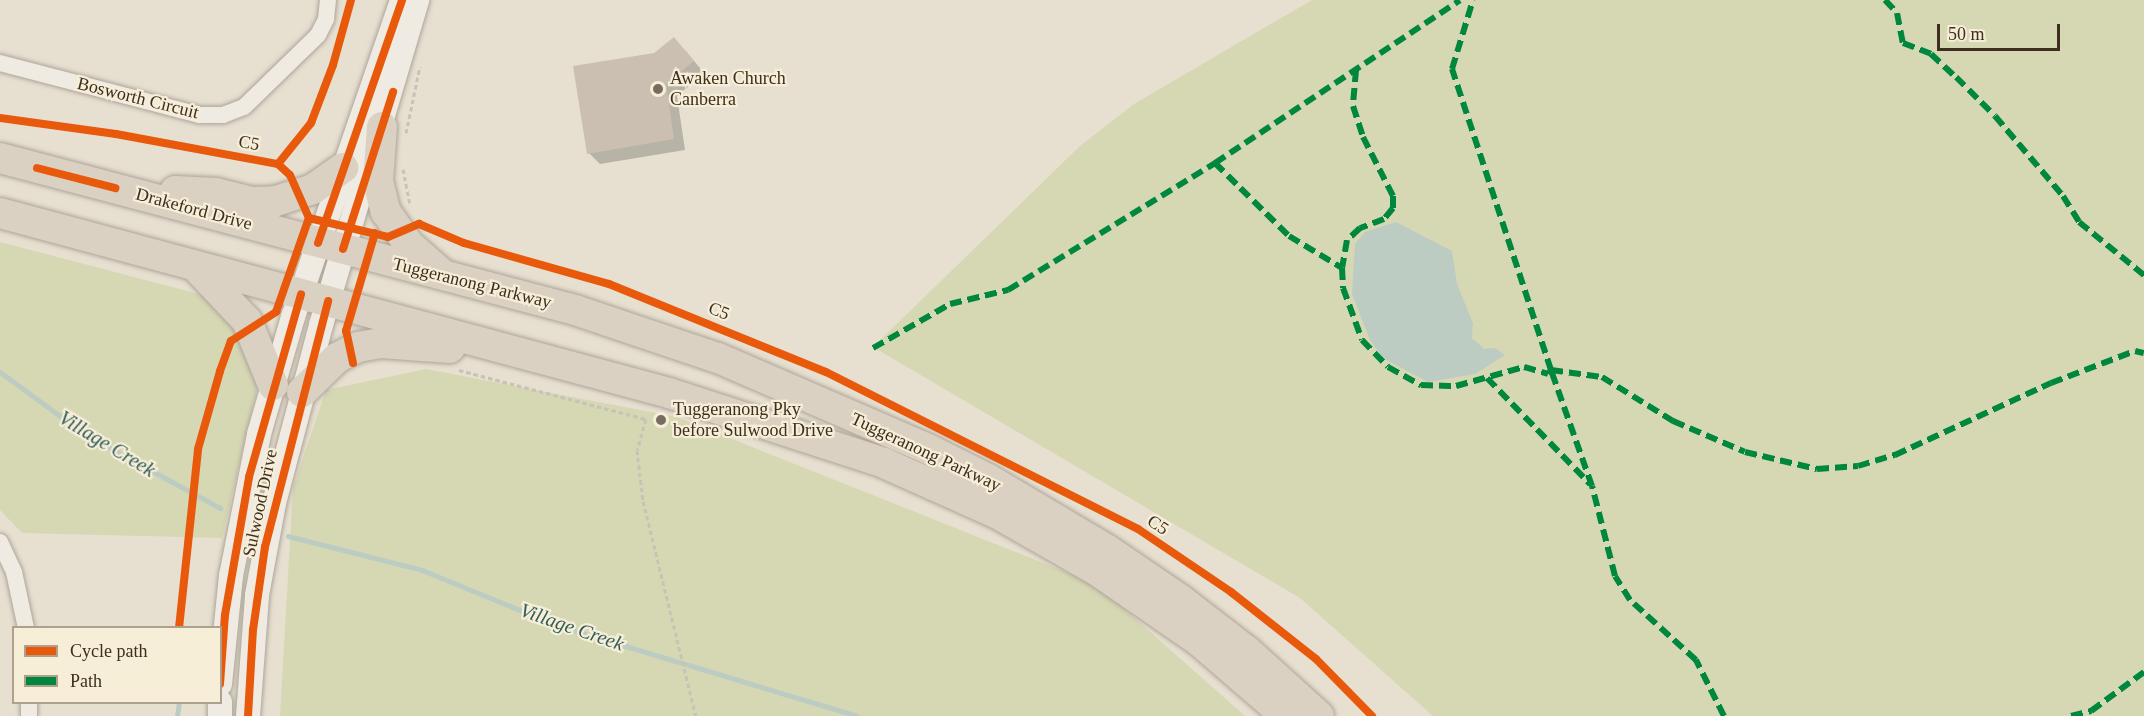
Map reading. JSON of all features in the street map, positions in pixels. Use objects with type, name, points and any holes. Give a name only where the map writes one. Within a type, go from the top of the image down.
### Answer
[{"type":"highway","points":[[394,131],[378,181],[386,212],[408,244],[447,278]]},
{"type":"highway","name":"Drakeford Drive","points":[[0,158],[331,246]]},
{"type":"highway","points":[[115,188],[216,193],[266,202],[313,189],[342,168]]},
{"type":"highway","points":[[0,213],[314,297]]},
{"type":"highway","name":"Tuggeranong Parkway","points":[[331,246],[575,310],[718,358],[988,479],[1106,549],[1181,600],[1247,651],[1319,716]]},
{"type":"highway","points":[[193,264],[247,321],[273,385]]},
{"type":"highway","name":"Tuggeranong Parkway","points":[[314,297],[735,413],[940,487],[1047,541],[1149,605],[1199,641],[1286,716]]},
{"type":"highway","points":[[302,393],[337,358],[369,344],[507,350]]},
{"type":"main road","name":"Sulwood Drive","points":[[331,246],[342,168],[402,0]]},
{"type":"main road","name":"Sulwood Drive","points":[[222,656],[225,615],[240,522],[273,385],[314,297],[331,246],[394,131],[417,0]]},
{"type":"main road","name":"Sulwood Drive","points":[[248,716],[253,630],[265,546],[302,393],[314,297]]},
{"type":"street","name":"Bosworth Circuit","points":[[0,63],[200,115],[223,115],[244,107],[318,35],[326,19],[328,0]]},
{"type":"street","points":[[0,542],[14,572],[26,626]]},
{"type":"path","points":[[394,131],[421,62]]},
{"type":"path","points":[[404,159],[411,206]]},
{"type":"path","points":[[458,370],[646,418],[637,450],[643,501],[684,657],[696,716]]},
{"type":"green space","points":[[1312,0],[2144,0],[2144,716],[1433,716],[1300,598],[873,347],[1080,146],[1134,104]]},
{"type":"green space","points":[[0,242],[195,293],[218,303],[238,319],[259,381],[222,538],[22,533],[0,510]]},
{"type":"green space","points":[[426,369],[677,417],[1096,584],[1245,716],[280,716],[293,488],[326,390]]},
{"type":"shaded area","points":[[1396,222],[1452,251],[1457,284],[1473,323],[1472,338],[1484,349],[1495,348],[1505,355],[1475,374],[1428,382],[1383,358],[1370,340],[1352,294],[1355,244],[1365,232]]},
{"type":"building","points":[[674,37],[694,61],[666,84],[674,139],[587,154],[573,66],[654,53]]},
{"type":"waterway","name":"Village Creek","points":[[0,372],[86,435],[220,508]]},
{"type":"waterway","name":"Village Creek","points":[[288,536],[422,570],[556,625],[857,716]]},
{"type":"waterway","points":[[177,716],[179,704]]},
{"type":"marked path","points":[[873,348],[950,304],[1008,290],[1215,163],[1460,0]]},
{"type":"marked path","points":[[1356,70],[1353,106],[1363,137],[1393,196],[1393,208],[1384,219],[1360,228],[1347,240],[1342,268],[1343,288],[1362,340],[1388,367],[1421,385],[1456,386],[1524,367],[1548,374],[1551,370],[1452,69],[1473,0]]},
{"type":"marked path","points":[[1885,0],[1897,13],[1903,43],[1931,54],[1956,77],[1995,116],[2063,196],[2079,222],[2144,275]]},
{"type":"marked path","points":[[1215,163],[1289,236],[1342,268]]},
{"type":"marked path","points":[[1724,716],[1696,660],[1630,600],[1615,576],[1592,486],[1551,370],[1602,377],[1673,421],[1745,452],[1817,469],[1858,466],[1895,455],[2051,383],[2135,351],[2144,353]]},
{"type":"marked path","points":[[1487,378],[1590,484]]},
{"type":"marked path","points":[[2071,716],[2091,711],[2144,672]]},
{"type":"cycle path","points":[[278,164],[311,123],[333,65],[351,0]]},
{"type":"cycle path","points":[[318,243],[402,0]]},
{"type":"cycle path","points":[[343,249],[393,92]]},
{"type":"cycle path","name":"C5","points":[[0,118],[116,134],[278,164],[290,175],[309,218]]},
{"type":"cycle path","points":[[37,168],[115,188]]},
{"type":"cycle path","name":"C5","points":[[309,218],[388,237],[419,224],[464,243],[609,284],[826,372],[1138,529],[1231,592],[1316,659],[1372,716]]},
{"type":"cycle path","points":[[276,312],[309,218]]},
{"type":"cycle path","points":[[353,363],[346,331],[375,233]]},
{"type":"cycle path","points":[[222,656],[225,615],[249,477],[301,294]]},
{"type":"cycle path","points":[[248,716],[253,630],[265,547],[328,301]]},
{"type":"cycle path","points":[[179,626],[198,449],[220,371],[231,341],[276,312]]},
{"type":"place","name":"Awaken Church Canberra","points":[[658,89]]},
{"type":"place","name":"Tuggeranong Pky before Sulwood Drive","points":[[661,420]]}]
